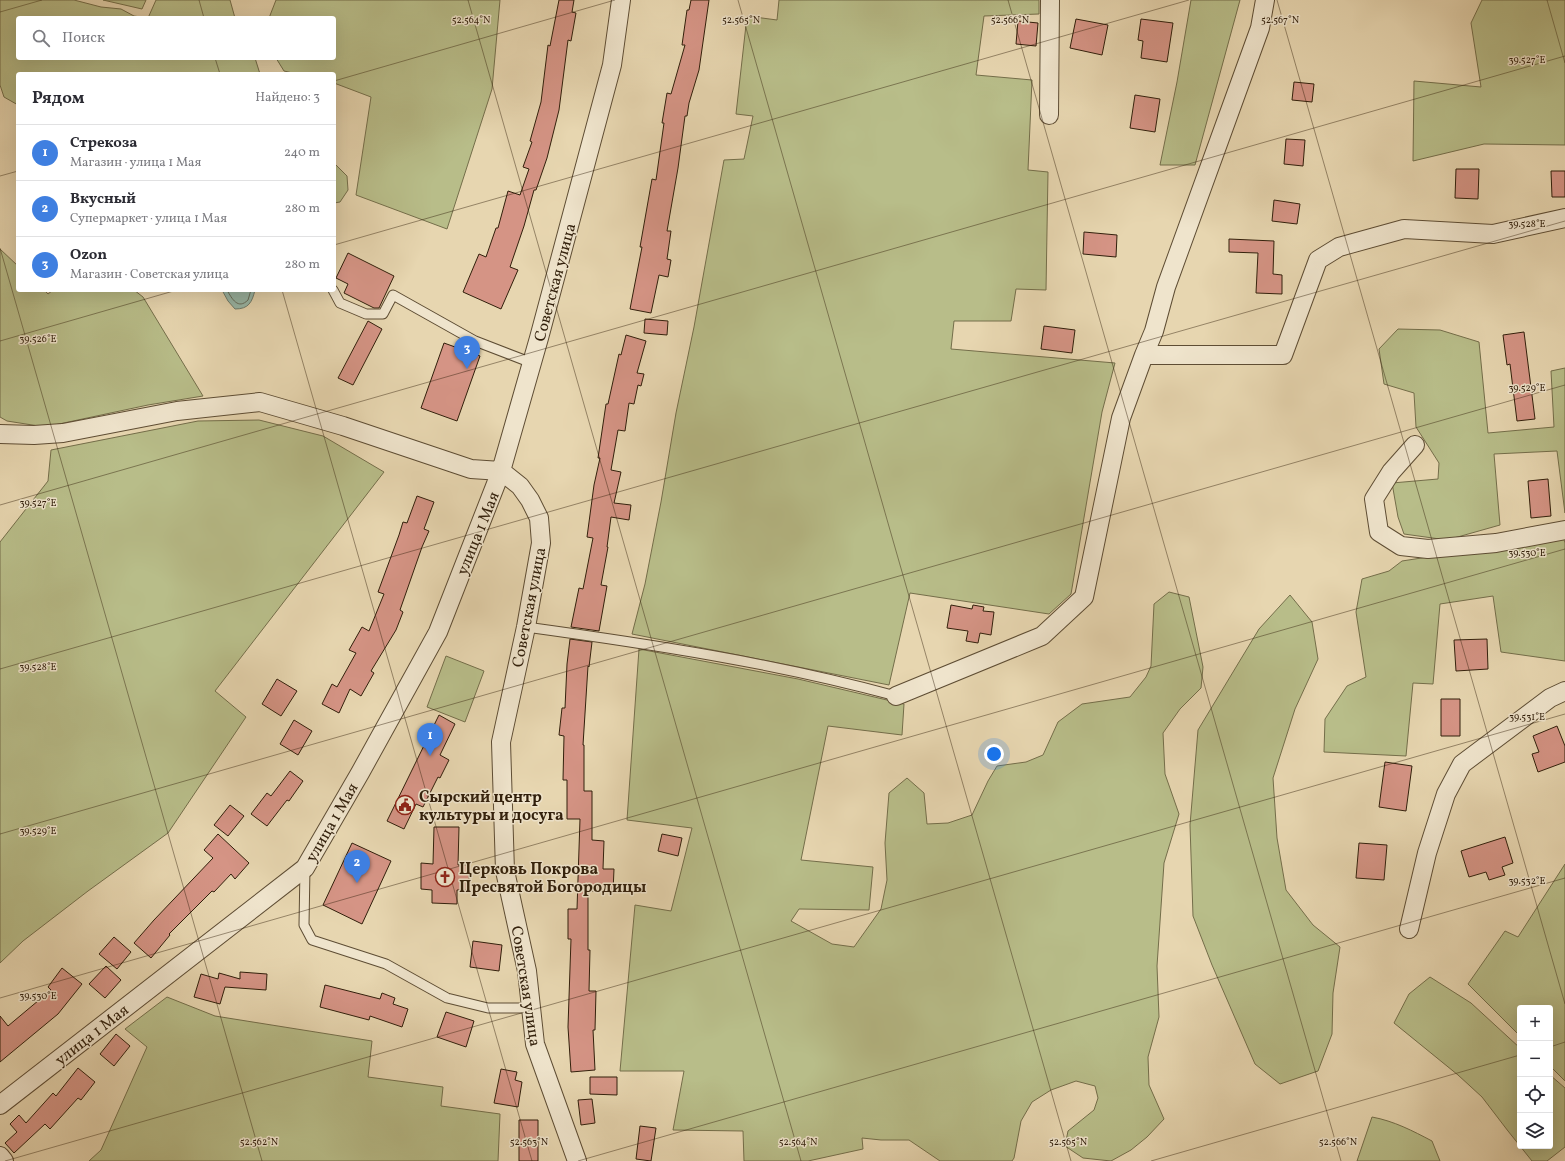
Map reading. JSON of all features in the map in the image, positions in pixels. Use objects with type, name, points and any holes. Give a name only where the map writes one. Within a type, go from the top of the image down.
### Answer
[{"type":"street","name":"Советская улица","points":[[577,1161],[535,1044],[527,971],[505,871],[501,742],[526,626],[541,543],[539,518],[530,500],[520,486],[501,471],[532,363],[612,65],[621,0]]},
{"type":"street","points":[[1049,116],[1050,0]]},
{"type":"street","points":[[896,696],[1042,636],[1084,597],[1121,418],[1154,331],[1166,287],[1260,28],[1265,0]]},
{"type":"street","points":[[1144,355],[1283,355],[1318,260],[1339,247],[1404,229],[1493,234],[1565,218]]},
{"type":"street","points":[[0,434],[34,435],[63,433],[112,422],[177,411],[260,402],[343,426],[471,469],[501,471]]},
{"type":"street","points":[[1415,445],[1391,472],[1374,499],[1379,532],[1401,546],[1428,549],[1496,543],[1565,530]]},
{"type":"street","name":"улица 1 Мая","points":[[0,1104],[305,868],[360,773],[438,632],[501,471]]},
{"type":"street","points":[[1409,929],[1427,853],[1446,794],[1462,764],[1550,698],[1565,691]]},
{"type":"street","points":[[0,1156],[4,1161]]},
{"type":"lane","points":[[334,292],[340,303],[366,314],[383,314],[393,295],[475,341],[532,363]]},
{"type":"lane","points":[[526,626],[649,644],[845,682],[896,696]]},
{"type":"lane","points":[[305,868],[304,925],[312,940],[386,964],[447,998],[488,1008],[531,1008]]},
{"type":"green space","points":[[0,0],[74,0],[101,7],[121,9],[134,16],[16,16],[16,60],[256,60],[259,72],[16,72],[16,104],[4,97],[0,85]]},
{"type":"green space","points":[[103,0],[146,0],[142,9]]},
{"type":"green space","points":[[156,0],[230,0],[234,16],[149,16]]},
{"type":"green space","points":[[276,0],[500,0],[492,89],[447,229],[356,195],[371,97],[336,84],[336,72],[288,72],[284,71],[277,60],[336,60],[336,16],[270,16]]},
{"type":"green space","points":[[779,0],[1039,0],[1039,14],[984,16],[976,75],[1032,80],[1028,170],[1048,172],[1046,290],[1016,289],[1011,321],[954,321],[951,349],[1115,363],[1102,412],[1071,594],[1049,614],[910,593],[889,685],[632,634],[645,584],[661,502],[676,413],[694,327],[724,160],[744,159],[753,116],[736,114],[747,16],[777,20]]},
{"type":"green space","points":[[1191,0],[1240,0],[1195,165],[1160,165],[1177,82]]},
{"type":"green space","points":[[1482,0],[1565,0],[1565,145],[1484,144],[1413,161],[1414,81],[1481,87],[1471,23]]},
{"type":"green space","points":[[336,165],[347,176],[348,190],[340,202],[336,203]]},
{"type":"green space","points":[[0,249],[16,264],[16,292],[46,292],[48,294],[50,292],[137,292],[143,297],[203,396],[148,405],[45,427],[7,421],[0,417]]},
{"type":"green space","points":[[1398,329],[1440,330],[1479,342],[1488,433],[1554,427],[1551,371],[1565,368],[1565,513],[1557,451],[1494,454],[1500,525],[1447,540],[1404,534],[1398,517],[1392,483],[1438,479],[1439,463],[1416,427],[1414,393],[1384,384],[1379,349]]},
{"type":"green space","points":[[259,420],[323,436],[384,472],[215,691],[246,717],[168,833],[88,891],[23,941],[0,963],[0,542],[48,481],[51,450],[198,421]]},
{"type":"green space","points":[[1563,536],[1565,543],[1565,661],[1501,652],[1493,596],[1440,604],[1433,684],[1413,683],[1406,756],[1324,752],[1325,719],[1347,686],[1366,677],[1356,612],[1362,579],[1389,571],[1402,561]]},
{"type":"green space","points":[[1169,592],[1189,597],[1203,667],[1201,688],[1180,709],[1163,733],[1165,774],[1179,814],[1164,863],[1157,966],[1159,1017],[1148,1057],[1149,1085],[1164,1119],[1147,1137],[1131,1150],[1111,1161],[1083,1158],[1065,1146],[1068,1131],[1094,1110],[1098,1098],[1095,1086],[1076,1081],[1051,1090],[1032,1102],[1021,1121],[1014,1158],[1012,1161],[940,1161],[909,1140],[862,1138],[863,1149],[808,1161],[744,1161],[743,1131],[673,1130],[684,1071],[620,1071],[635,905],[671,911],[692,828],[627,820],[639,649],[798,679],[904,704],[902,735],[828,726],[801,860],[873,867],[869,910],[799,909],[791,921],[832,944],[854,947],[881,909],[887,880],[885,843],[889,793],[907,778],[924,793],[927,824],[948,823],[972,815],[997,766],[1026,762],[1043,755],[1058,722],[1082,704],[1130,697],[1146,677],[1151,666],[1154,604]]},
{"type":"green space","points":[[1290,595],[1312,622],[1318,659],[1295,709],[1273,778],[1277,838],[1286,890],[1313,925],[1340,947],[1333,993],[1332,1034],[1318,1071],[1280,1084],[1255,1064],[1212,965],[1193,916],[1190,825],[1198,730],[1259,629]]},
{"type":"green space","points":[[446,656],[484,671],[465,722],[427,707]]},
{"type":"green space","points":[[1565,864],[1565,1081],[1553,1069],[1553,1005],[1517,1005],[1517,1033],[1468,984],[1505,931],[1518,937]]},
{"type":"green space","points":[[1430,977],[1471,1003],[1517,1045],[1517,1142],[1482,1097],[1458,1075],[1394,1023],[1409,994]]},
{"type":"green space","points":[[167,997],[215,1016],[372,1041],[368,1077],[443,1087],[441,1106],[500,1114],[498,1161],[89,1161],[101,1150],[147,1047],[125,1029]]},
{"type":"green space","points":[[1553,1078],[1565,1088],[1565,1147],[1547,1161],[1532,1161],[1522,1149],[1553,1149]]},
{"type":"green space","points":[[1372,1117],[1396,1124],[1432,1141],[1440,1161],[1357,1161]]},
{"type":"water","points":[[223,292],[254,292],[253,298],[244,308],[235,309]]},
{"type":"building","points":[[559,0],[574,0],[572,12],[576,13],[571,41],[568,40],[559,110],[547,158],[536,190],[534,190],[510,267],[518,270],[501,309],[463,292],[479,254],[486,257],[496,228],[498,228],[508,191],[520,195],[529,169],[523,167],[532,142],[530,141],[541,102],[548,45],[550,46]]},
{"type":"building","points":[[691,0],[709,0],[699,70],[689,103],[687,116],[685,116],[667,231],[671,231],[667,259],[671,260],[668,277],[659,275],[651,313],[630,309],[642,247],[640,247],[652,179],[656,180],[667,93],[671,94],[685,45],[682,45],[687,10],[689,10]]},
{"type":"building","points":[[1076,19],[1108,25],[1102,55],[1070,48]]},
{"type":"building","points":[[1141,19],[1173,23],[1167,62],[1141,58],[1143,41],[1138,40]]},
{"type":"building","points":[[1018,21],[1038,23],[1036,46],[1016,44]]},
{"type":"building","points":[[1294,82],[1314,84],[1312,102],[1292,100]]},
{"type":"building","points":[[1135,95],[1160,99],[1155,132],[1130,128]]},
{"type":"building","points":[[1286,139],[1305,140],[1303,166],[1284,164]]},
{"type":"building","points":[[1456,169],[1479,169],[1478,199],[1455,198]]},
{"type":"building","points":[[1551,171],[1565,171],[1565,197],[1552,197]]},
{"type":"building","points":[[1274,200],[1300,204],[1297,224],[1272,221]]},
{"type":"building","points":[[1084,232],[1117,235],[1116,257],[1083,254]]},
{"type":"building","points":[[1229,239],[1274,241],[1273,274],[1282,275],[1282,294],[1256,293],[1258,253],[1229,252]]},
{"type":"building","points":[[348,253],[394,276],[379,308],[374,308],[344,293],[348,284],[336,278]]},
{"type":"building","points":[[645,319],[668,321],[667,335],[644,333]]},
{"type":"building","points":[[368,321],[382,329],[353,385],[338,378]]},
{"type":"building","points":[[1044,326],[1075,330],[1072,353],[1041,349]]},
{"type":"building","points":[[1524,332],[1535,419],[1517,421],[1510,364],[1507,365],[1503,335]]},
{"type":"building","points":[[626,335],[646,341],[637,373],[644,374],[641,386],[638,385],[634,404],[629,403],[625,431],[618,430],[611,470],[621,472],[614,503],[631,505],[629,520],[611,517],[608,547],[601,585],[607,586],[599,631],[571,627],[579,588],[583,589],[593,538],[587,537],[594,485],[600,458],[598,458],[606,404],[608,404],[619,354],[621,355]]},
{"type":"building","points":[[444,343],[480,356],[457,421],[421,408]]},
{"type":"building","points":[[1548,479],[1551,516],[1531,518],[1528,481]]},
{"type":"building","points":[[417,496],[434,502],[424,529],[429,531],[400,610],[403,612],[396,630],[371,671],[374,673],[361,696],[350,689],[339,713],[322,704],[332,684],[337,687],[356,653],[349,650],[362,627],[369,631],[384,594],[378,592],[403,522],[407,523]]},
{"type":"building","points":[[951,605],[972,609],[973,605],[984,607],[983,611],[994,612],[991,635],[980,633],[978,643],[966,641],[968,631],[947,628]]},
{"type":"building","points":[[570,639],[592,642],[589,667],[588,666],[583,745],[584,791],[592,791],[592,840],[604,841],[603,869],[614,869],[613,892],[588,891],[588,950],[590,950],[589,991],[596,991],[595,1030],[593,1030],[595,1070],[571,1072],[568,1027],[571,939],[568,939],[568,909],[577,909],[580,819],[567,819],[567,780],[563,780],[564,736],[559,735],[562,708],[565,708]]},
{"type":"building","points":[[1487,639],[1488,669],[1456,671],[1454,640]]},
{"type":"building","points":[[277,679],[297,691],[281,716],[262,704]]},
{"type":"building","points":[[1441,699],[1460,699],[1460,736],[1441,736]]},
{"type":"building","points":[[439,715],[455,724],[440,755],[449,760],[440,778],[438,777],[423,807],[416,804],[404,829],[387,821]]},
{"type":"building","points":[[294,720],[312,731],[298,755],[280,744]]},
{"type":"building","points":[[1557,726],[1565,746],[1565,762],[1538,772],[1532,754],[1539,752],[1533,736]]},
{"type":"building","points":[[1385,762],[1412,766],[1406,811],[1379,807]]},
{"type":"building","points":[[290,771],[303,781],[289,801],[287,800],[267,826],[251,814],[267,793],[271,796]]},
{"type":"building","points":[[230,805],[244,816],[228,836],[214,825]]},
{"type":"building","name":"Церковь Покрова Пресвятой Богородицы","points":[[434,827],[459,827],[458,865],[469,865],[469,890],[457,890],[457,904],[432,903],[432,890],[421,889],[421,863],[433,864]]},
{"type":"building","points":[[218,834],[249,863],[235,879],[231,874],[214,892],[212,891],[169,934],[170,935],[151,958],[134,943],[213,858],[204,850]]},
{"type":"building","points":[[662,834],[682,838],[678,856],[658,851]]},
{"type":"building","points":[[1505,837],[1513,863],[1502,867],[1505,875],[1489,880],[1486,872],[1469,877],[1461,851]]},
{"type":"building","points":[[352,843],[391,861],[362,924],[323,905]]},
{"type":"building","points":[[1359,843],[1387,845],[1384,880],[1356,878]]},
{"type":"building","points":[[114,937],[131,952],[117,969],[99,954]]},
{"type":"building","points":[[473,941],[502,945],[499,971],[470,967]]},
{"type":"building","points":[[106,966],[121,980],[105,998],[89,984]]},
{"type":"building","points":[[62,968],[82,984],[58,1014],[0,1062],[0,1016],[8,1026],[51,990],[48,987]]},
{"type":"building","points":[[240,972],[267,974],[266,990],[225,987],[220,1004],[194,997],[201,974],[218,979],[219,973],[240,979]]},
{"type":"building","points":[[325,985],[380,999],[382,993],[395,998],[393,1004],[408,1009],[402,1027],[370,1016],[369,1020],[320,1007]]},
{"type":"building","points":[[446,1012],[474,1021],[466,1047],[437,1037]]},
{"type":"building","points":[[116,1034],[130,1046],[114,1066],[100,1054]]},
{"type":"building","points":[[78,1068],[95,1082],[81,1100],[78,1098],[50,1129],[45,1124],[14,1153],[5,1143],[17,1132],[10,1124],[19,1115],[26,1123],[53,1093],[56,1096]]},
{"type":"building","points":[[501,1069],[517,1072],[515,1080],[522,1082],[518,1107],[494,1103]]},
{"type":"building","points":[[590,1077],[617,1077],[617,1095],[590,1094]]},
{"type":"building","points":[[592,1099],[595,1123],[581,1125],[578,1100]]},
{"type":"building","points":[[519,1120],[538,1120],[538,1161],[519,1161]]},
{"type":"building","points":[[640,1126],[656,1128],[651,1161],[636,1159]]},
{"type":"place","name":"Ozon","points":[[467,369]]},
{"type":"place","name":"Стрекоза","points":[[430,756]]},
{"type":"place","name":"Сырский центр культуры и досуга","points":[[405,805]]},
{"type":"place","name":"Церковь Покрова Пресвятой Богородицы","points":[[445,877]]},
{"type":"place","name":"Вкусный","points":[[357,883]]}]
